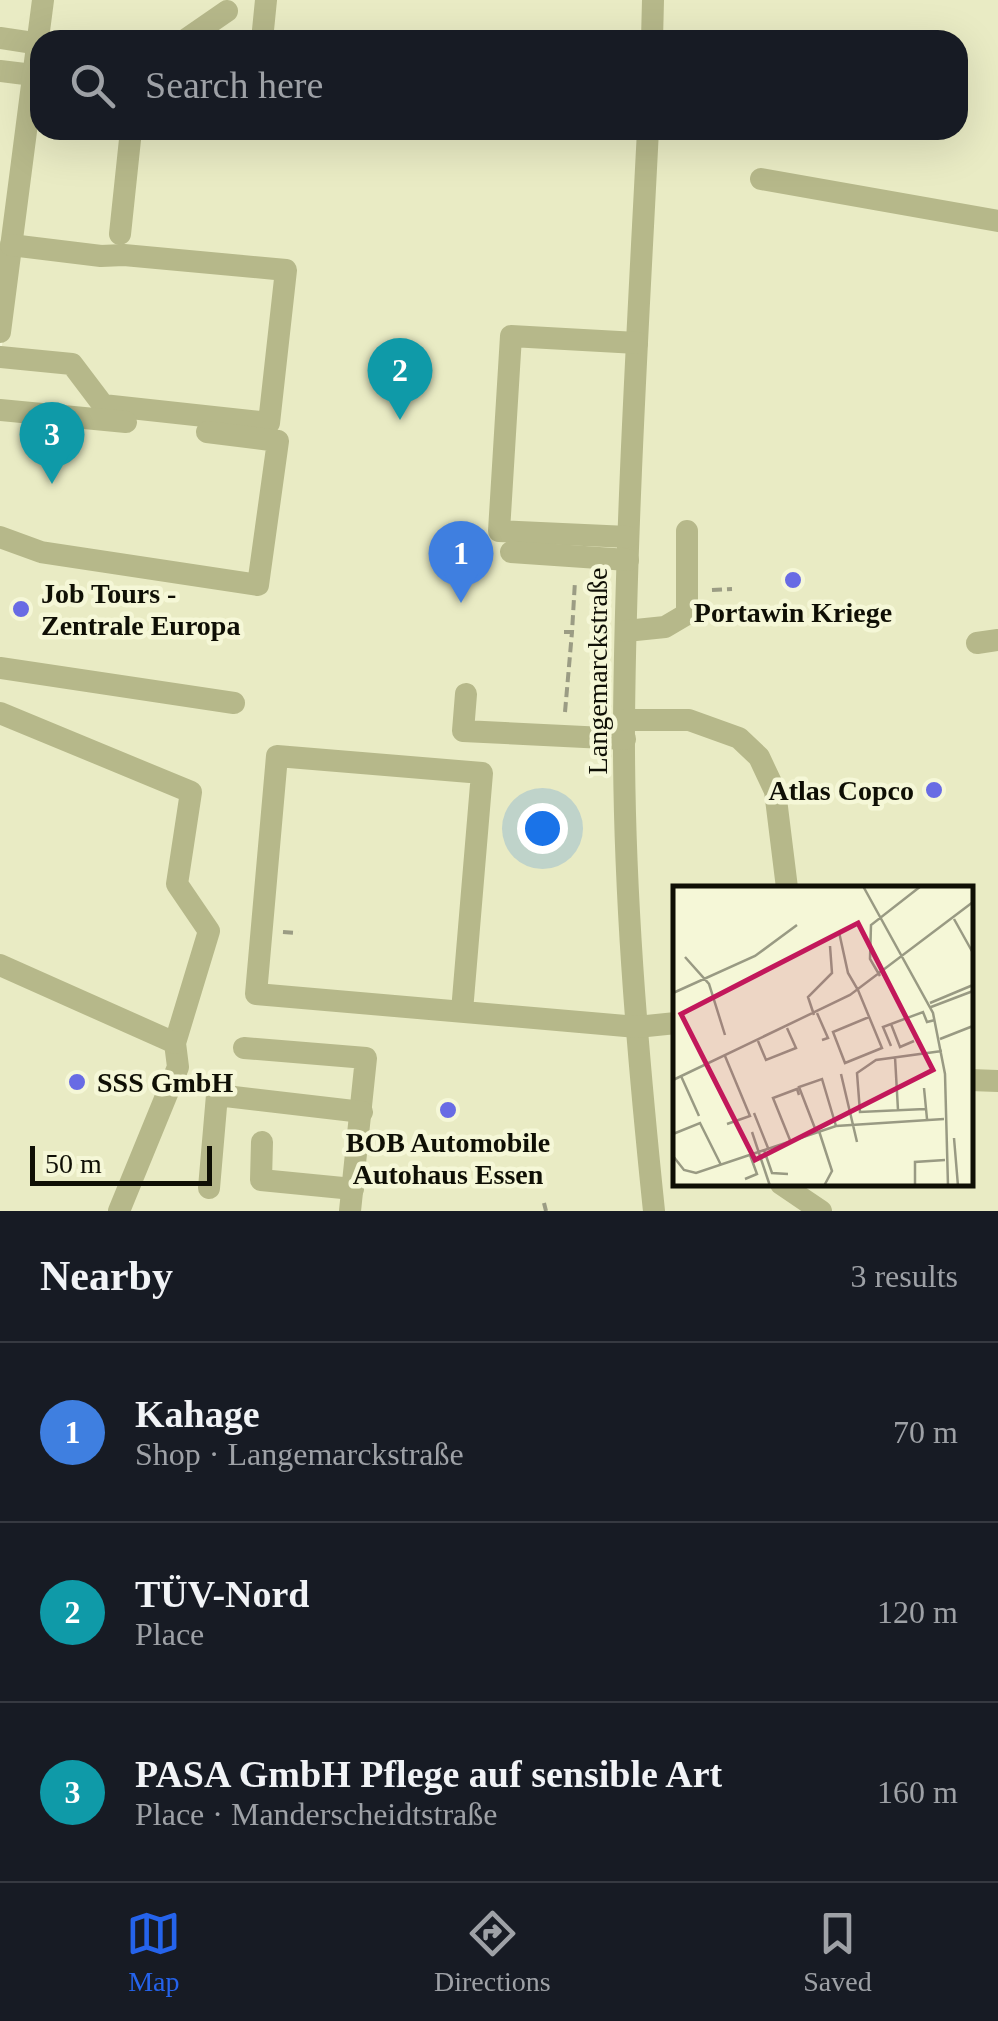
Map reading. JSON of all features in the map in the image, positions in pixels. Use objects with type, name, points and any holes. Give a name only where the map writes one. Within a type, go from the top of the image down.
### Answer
[{"type":"street","points":[[40,30],[43,0]]},
{"type":"street","points":[[263,30],[266,0]]},
{"type":"street","points":[[652,30],[653,0]]},
{"type":"street","points":[[198,30],[227,12]]},
{"type":"street","points":[[0,38],[30,43]]},
{"type":"street","points":[[0,71],[30,75]]},
{"type":"street","points":[[0,332],[30,129]]},
{"type":"street","points":[[120,234],[130,140]]},
{"type":"street","name":"Langemarckstraße","points":[[647,140],[636,343],[624,730],[638,1027],[654,1211]]},
{"type":"street","points":[[760,179],[998,221]]},
{"type":"street","points":[[0,357],[72,364],[103,405],[270,424],[286,270],[11,245]]},
{"type":"street","points":[[628,548],[499,531],[511,336],[636,343]]},
{"type":"street","points":[[0,410],[278,441],[258,585],[42,552],[0,537]]},
{"type":"street","points":[[626,631],[665,627],[687,614],[687,530]]},
{"type":"street","points":[[510,552],[628,548]]},
{"type":"street","points":[[0,668],[234,703]]},
{"type":"street","points":[[466,694],[464,730],[562,736],[689,720],[739,738],[759,757],[775,791],[787,886]]},
{"type":"street","points":[[0,713],[191,792],[177,884],[210,930],[175,1043],[178,1068],[119,1211]]},
{"type":"street","points":[[462,1011],[482,773],[278,756],[256,994],[638,1027],[673,1023]]},
{"type":"street","points":[[0,965],[175,1043]]},
{"type":"street","points":[[244,1048],[366,1058],[352,1200],[261,1180],[262,1142]]},
{"type":"street","points":[[973,1080],[998,1082]]},
{"type":"street","points":[[209,1188],[217,1095],[362,1112]]},
{"type":"street","points":[[651,1184],[673,1182]]},
{"type":"street","points":[[784,1186],[821,1211]]},
{"type":"path","points":[[562,736],[574,592]]},
{"type":"path","points":[[564,632],[572,632]]},
{"type":"path","points":[[544,1203],[546,1211]]},
{"type":"shaded area","points":[[0,0],[998,0],[998,1211],[0,1211],[0,362],[10,279],[0,277]]},
{"type":"place","name":"TÜV-Nord","points":[[400,420]]},
{"type":"place","name":"PASA GmbH Pflege auf sensible Art","points":[[52,484]]},
{"type":"place","name":"Portawin Kriege","points":[[793,580]]},
{"type":"place","name":"Kahage","points":[[461,603]]},
{"type":"place","name":"Job Tours - Zentrale Europa","points":[[21,609]]},
{"type":"place","name":"Atlas Copco","points":[[934,790]]},
{"type":"place","name":"SSS GmbH","points":[[77,1082]]},
{"type":"place","name":"BOB Automobile Autohaus Essen","points":[[448,1110]]}]
